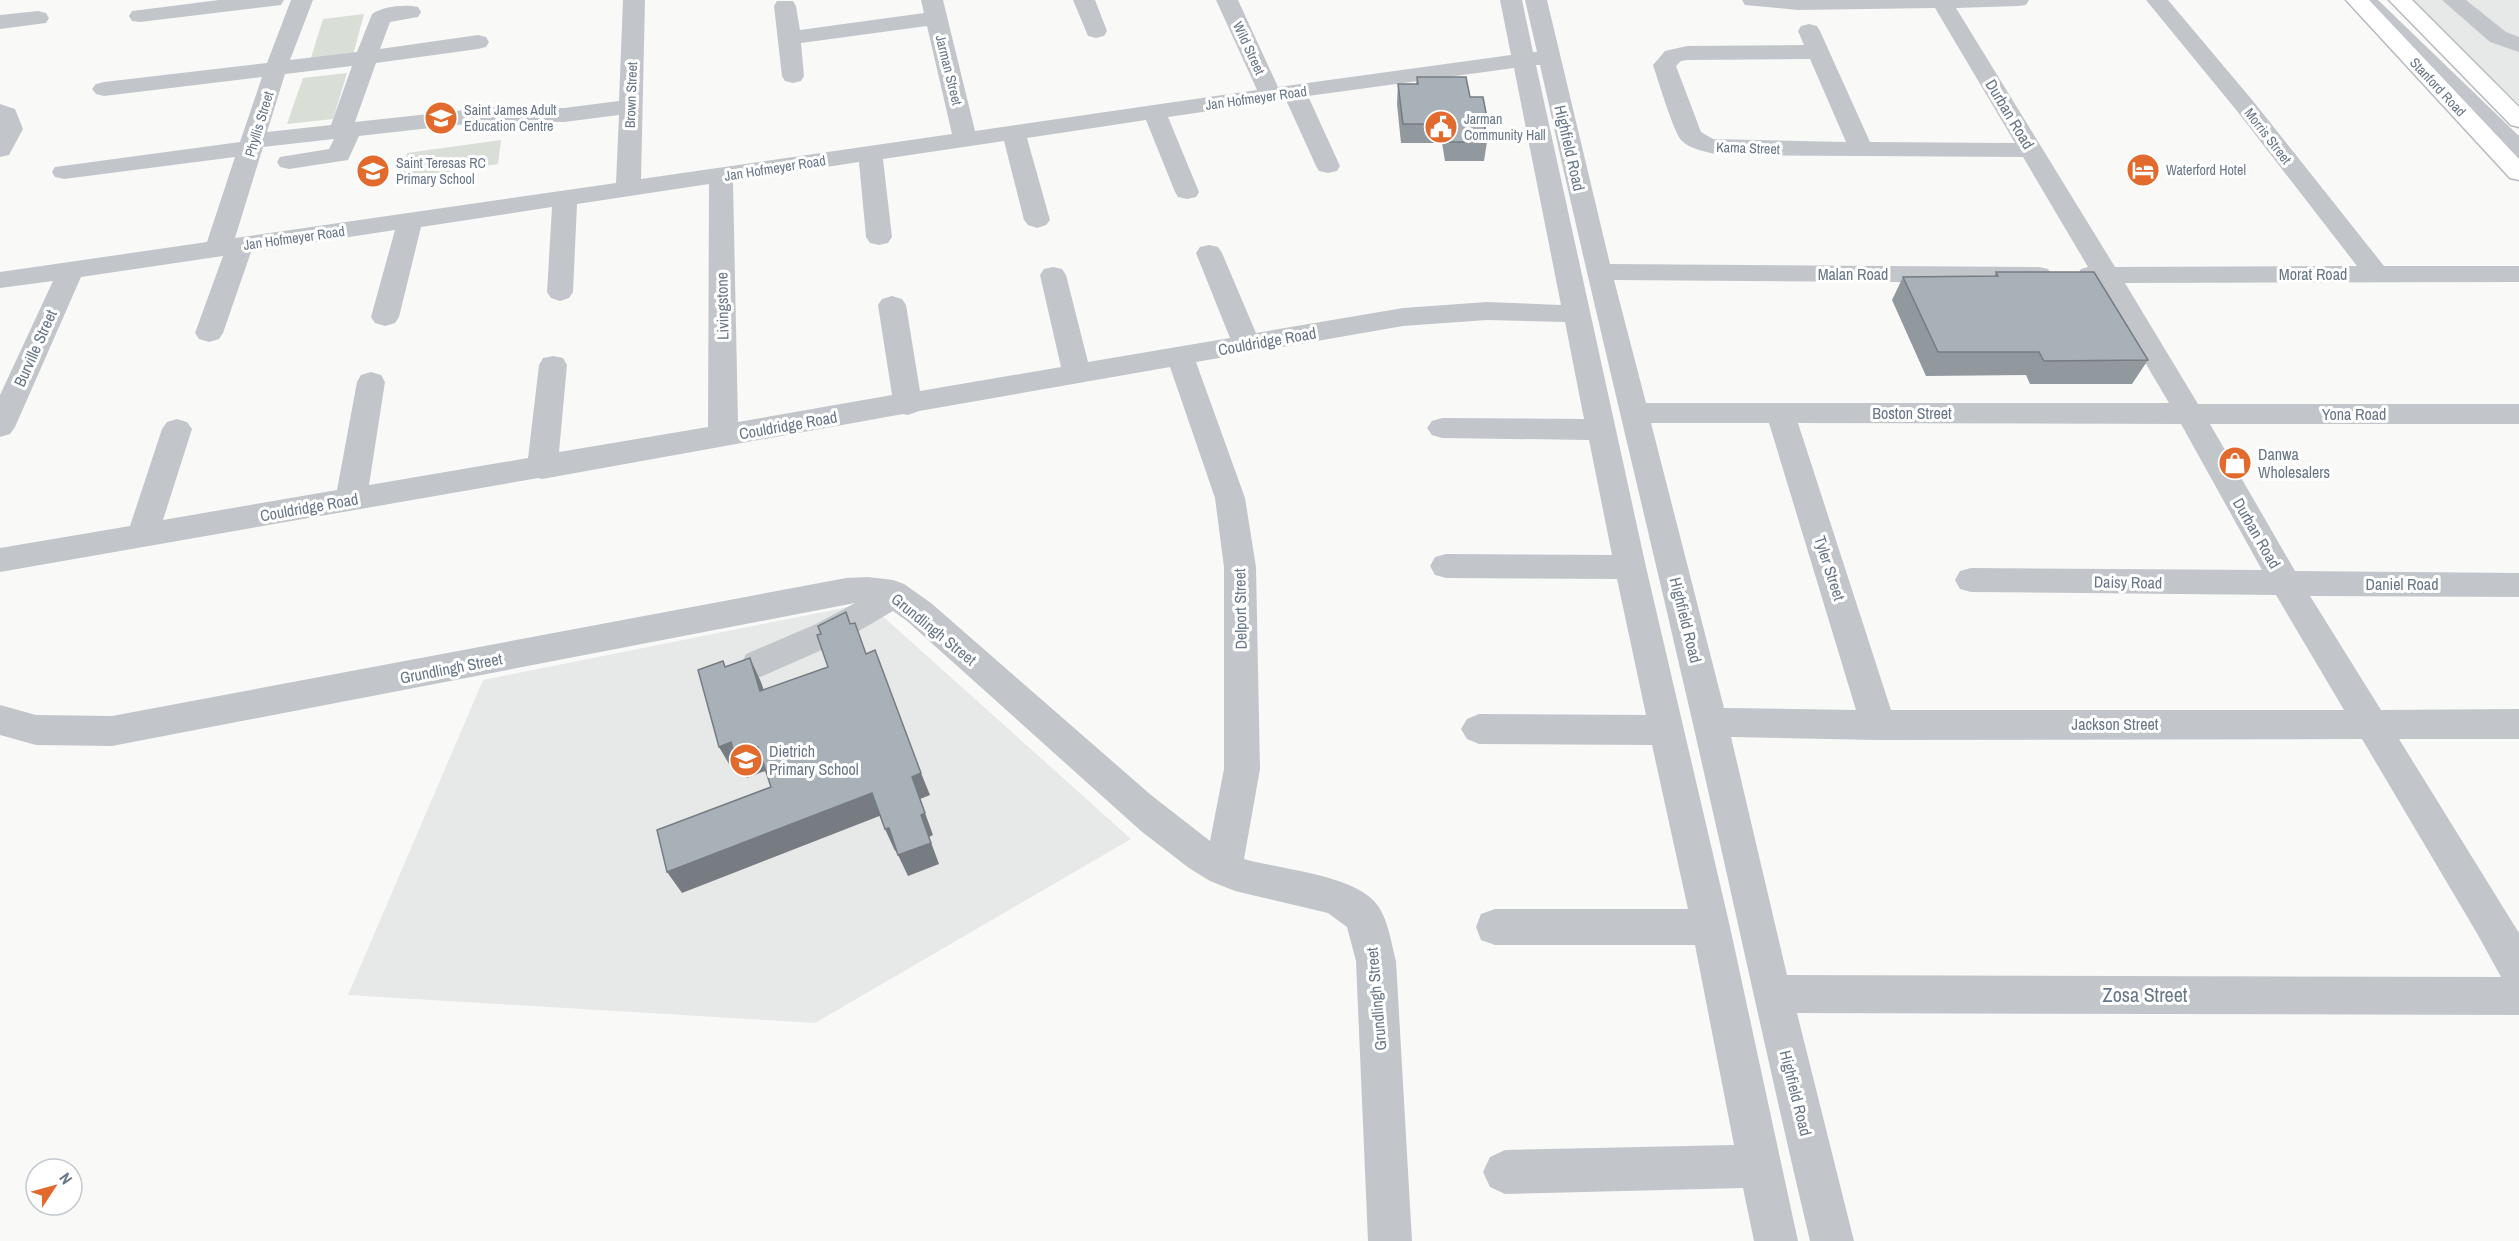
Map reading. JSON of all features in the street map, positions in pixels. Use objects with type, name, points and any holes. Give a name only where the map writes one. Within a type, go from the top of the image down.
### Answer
[{"type":"main road","name":"Stanford Road","points":[[2357,0],[2519,173]]},
{"type":"main road","name":"Stanford Road","points":[[2400,0],[2519,120]]},
{"type":"street","points":[[140,16],[273,0]]},
{"type":"street","name":"Phyllis Street","points":[[209,333],[253,145],[276,68],[302,0]]},
{"type":"street","name":"Brown Street","points":[[628,190],[634,0]]},
{"type":"street","points":[[1084,0],[1096,31]]},
{"type":"street","name":"Wild Street","points":[[1227,0],[1328,166]]},
{"type":"street","name":"Highfield Road","points":[[1511,0],[1536,58],[1599,272],[1710,722],[1772,994],[1832,1241]]},
{"type":"street","name":"Highfield Road","points":[[1536,0],[1536,58],[1578,314],[1630,567],[1711,927],[1776,1241]]},
{"type":"street","points":[[1753,0],[1798,4],[2018,0]]},
{"type":"street","name":"Morris Street","points":[[2157,0],[2376,273]]},
{"type":"street","points":[[2366,0],[2519,149]]},
{"type":"street","points":[[2389,0],[2519,134]]},
{"type":"street","points":[[2453,0],[2498,37],[2519,45]]},
{"type":"street","name":"Durban Road","points":[[1941,1],[2190,414],[2286,584],[2370,724],[2506,923],[2519,972]]},
{"type":"street","points":[[1798,4],[1817,52],[1862,148]]},
{"type":"street","points":[[785,6],[793,76]]},
{"type":"street","points":[[790,38],[934,9]]},
{"type":"street","name":"Jarman Street","points":[[934,9],[966,141]]},
{"type":"street","points":[[289,162],[339,155],[366,58],[381,17],[410,12]]},
{"type":"street","points":[[0,22],[38,18]]},
{"type":"street","points":[[104,89],[366,58],[478,42]]},
{"type":"street","name":"Kama Street","points":[[1817,52],[1687,53],[1673,56],[1664,65],[1691,136],[1704,144],[1720,148],[2032,150]]},
{"type":"street","name":"Jan Hofmeyer Road","points":[[0,280],[1536,58]]},
{"type":"street","points":[[64,172],[344,131],[493,114],[575,114],[631,106]]},
{"type":"street","points":[[0,111],[7,114],[11,129],[0,150]]},
{"type":"street","points":[[1155,113],[1187,192]]},
{"type":"street","points":[[1014,134],[1037,220]]},
{"type":"street","points":[[870,154],[879,237]]},
{"type":"street","name":"Livingstone","points":[[721,176],[723,436]]},
{"type":"street","points":[[560,292],[565,199]]},
{"type":"street","points":[[385,317],[411,221]]},
{"type":"street","points":[[1209,253],[1247,344]]},
{"type":"street","name":"Burville Street","points":[[0,427],[71,270]]},
{"type":"street","name":"Malan Road","points":[[1599,272],[2107,275]]},
{"type":"street","name":"Morat Road","points":[[2107,275],[2519,274]]},
{"type":"street","points":[[1053,275],[1077,375]]},
{"type":"street","points":[[892,305],[908,405]]},
{"type":"street","name":"Couldridge Road","points":[[0,560],[1427,314],[1487,310],[1578,314]]},
{"type":"street","name":"Delport Street","points":[[1180,356],[1230,498],[1240,567],[1242,769],[1223,869]]},
{"type":"street","points":[[542,468],[553,365]]},
{"type":"street","points":[[351,500],[371,382]]},
{"type":"street","name":"Tyler Street","points":[[1780,412],[1849,626],[1878,725]]},
{"type":"street","name":"Boston Street","points":[[1635,413],[2190,414]]},
{"type":"street","name":"Yona Road","points":[[2190,414],[2519,414]]},
{"type":"street","points":[[1442,428],[1602,430]]},
{"type":"street","points":[[143,535],[177,429]]},
{"type":"street","points":[[1446,566],[1630,567]]},
{"type":"street","name":"Daisy Road","points":[[1971,580],[2286,584]]},
{"type":"street","name":"Daniel Road","points":[[2286,584],[2519,585]]},
{"type":"street","name":"Grundlingh Street","points":[[0,720],[36,730],[112,731],[174,722],[846,591],[879,589],[893,593],[919,612],[1171,833],[1198,854],[1223,869],[1251,880],[1323,894],[1346,902],[1359,912],[1369,928],[1376,961],[1390,1241]]},
{"type":"street","points":[[758,664],[806,644],[863,615],[893,593]]},
{"type":"street","name":"Jackson Street","points":[[1710,722],[1878,725],[2519,724]]},
{"type":"street","points":[[1479,729],[1668,730]]},
{"type":"street","points":[[1495,927],[1711,927]]},
{"type":"street","name":"Zosa Street","points":[[1772,994],[2519,996]]},
{"type":"street","points":[[1505,1172],[1761,1166]]},
{"type":"shaded area","points":[[2414,0],[2519,0],[2519,104],[2426,15]]},
{"type":"shaded area","points":[[364,14],[353,55],[310,61],[323,19]]},
{"type":"shaded area","points":[[347,73],[333,119],[287,124],[303,78]]},
{"type":"shaded area","points":[[501,140],[498,164],[402,179],[407,153]]},
{"type":"shaded area","name":"Dietrich Primary School","points":[[868,603],[1131,839],[815,1023],[348,995],[483,680]]},
{"type":"building","points":[[1417,77],[1466,77],[1470,97],[1483,97],[1487,118],[1483,118],[1487,142],[1447,142],[1444,124],[1403,124],[1398,84],[1418,84]]},
{"type":"building","points":[[1996,272],[2094,272],[2148,360],[2044,361],[2039,352],[1938,352],[1903,277],[1998,276]]},
{"type":"building","points":[[846,612],[850,624],[855,623],[866,654],[875,650],[921,773],[912,777],[925,813],[921,815],[931,843],[898,855],[889,828],[885,829],[872,793],[667,872],[657,830],[771,787],[758,747],[735,755],[731,742],[719,747],[698,670],[723,661],[725,667],[750,658],[760,691],[828,667],[817,635],[821,634],[818,626]]},
{"type":"place","name":"Saint James Adult Education Centre","points":[[441,118]]},
{"type":"place","name":"Jarman Community Hall","points":[[1441,127]]},
{"type":"place","name":"Waterford Hotel","points":[[2143,170]]},
{"type":"place","name":"Saint Teresas RC Primary School","points":[[373,171]]},
{"type":"place","name":"Danwa Wholesalers","points":[[2235,463]]},
{"type":"place","name":"Dietrich Primary School","points":[[746,760]]}]
